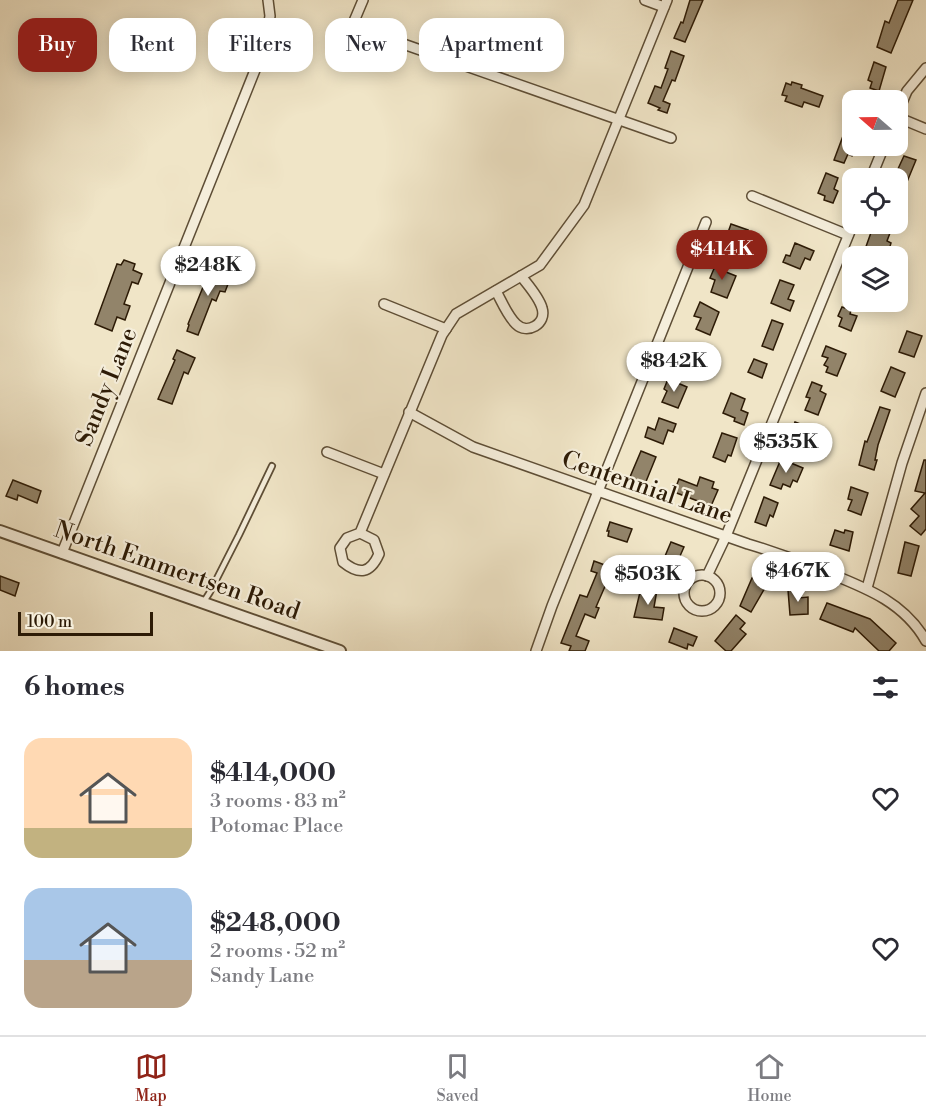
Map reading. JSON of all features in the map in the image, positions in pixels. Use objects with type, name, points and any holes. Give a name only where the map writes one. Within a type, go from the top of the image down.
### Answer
[{"type":"street","name":"Sandy Lane","points":[[62,553],[265,45],[270,16],[268,0]]},
{"type":"street","points":[[363,0],[352,26],[671,138]]},
{"type":"street","points":[[360,533],[374,540],[379,554],[374,565],[363,571],[352,569],[343,562],[340,548],[347,538],[360,533],[446,328],[456,314],[540,265],[584,205],[666,3],[645,0]]},
{"type":"street","points":[[908,90],[926,68]]},
{"type":"street","points":[[908,121],[926,129]]},
{"type":"street","points":[[707,576],[726,536],[848,235],[752,195]]},
{"type":"street","points":[[536,651],[706,222]]},
{"type":"street","points":[[496,291],[511,319],[519,327],[525,330],[533,328],[539,324],[543,315],[542,307],[521,276]]},
{"type":"street","points":[[384,304],[446,328]]},
{"type":"street","points":[[867,588],[902,463],[926,393]]},
{"type":"street","name":"Centennial Lane","points":[[409,412],[473,447],[789,557],[867,588],[900,608],[926,641]]},
{"type":"street","points":[[327,452],[384,474]]},
{"type":"street","name":"North Emmertsen Road","points":[[0,531],[340,651]]},
{"type":"street","points":[[707,576],[719,586],[720,597],[709,610],[697,611],[685,600],[684,588],[693,577],[707,576]]},
{"type":"lane","points":[[203,603],[272,466]]},
{"type":"building","points":[[690,0],[703,0],[685,42],[674,38],[681,22],[683,23]]},
{"type":"building","points":[[898,0],[913,0],[891,53],[877,47],[885,21],[889,23]]},
{"type":"building","points":[[671,51],[684,56],[675,81],[672,80],[663,101],[670,104],[667,113],[648,103],[655,86],[661,88],[668,69],[665,68]]},
{"type":"building","points":[[874,62],[886,67],[879,90],[870,88],[872,82],[868,80]]},
{"type":"building","points":[[792,82],[823,96],[819,107],[804,102],[802,107],[785,101],[787,96],[782,95],[786,83],[791,85]]},
{"type":"building","points":[[842,139],[842,156],[847,156],[844,163],[834,160]]},
{"type":"building","points":[[904,156],[916,160],[908,179],[908,168],[898,168]]},
{"type":"building","points":[[826,173],[838,178],[834,189],[838,191],[833,203],[824,200],[825,196],[818,193]]},
{"type":"building","points":[[731,224],[748,230],[746,234],[757,238],[751,254],[748,252],[744,263],[725,257],[730,243],[725,241]]},
{"type":"building","points":[[870,234],[890,234],[887,241],[891,243],[890,246],[866,246]]},
{"type":"building","points":[[795,243],[814,251],[810,260],[805,258],[800,269],[783,262],[786,255],[790,256]]},
{"type":"building","points":[[124,260],[135,264],[133,270],[142,274],[138,284],[132,282],[124,304],[130,306],[125,320],[117,317],[112,331],[95,324],[117,264],[121,265]]},
{"type":"building","points":[[716,264],[728,268],[726,272],[736,276],[727,298],[711,292],[715,280],[710,278]]},
{"type":"building","points":[[212,265],[228,271],[227,274],[231,276],[225,292],[220,291],[216,301],[212,299],[198,335],[187,331],[188,324]]},
{"type":"building","points":[[780,280],[794,285],[788,299],[794,301],[790,311],[771,303]]},
{"type":"building","points":[[700,302],[719,312],[710,335],[696,329],[701,318],[694,316]]},
{"type":"building","points":[[842,307],[842,312],[850,312],[850,314],[857,316],[851,331],[839,326],[842,318],[838,316]]},
{"type":"building","points":[[772,320],[783,324],[773,350],[762,346]]},
{"type":"building","points":[[907,331],[922,336],[914,357],[899,352]]},
{"type":"building","points":[[682,343],[703,351],[694,373],[677,366]]},
{"type":"building","points":[[826,346],[846,354],[837,376],[826,372],[828,367],[824,365],[828,358],[822,356]]},
{"type":"building","points":[[177,350],[195,358],[188,374],[184,372],[172,404],[158,399]]},
{"type":"building","points":[[754,359],[767,364],[762,378],[748,372]]},
{"type":"building","points":[[891,367],[905,373],[895,397],[881,391]]},
{"type":"building","points":[[668,379],[687,387],[678,408],[662,402],[667,391],[664,389]]},
{"type":"building","points":[[812,382],[822,386],[820,391],[826,394],[818,415],[805,410],[810,398],[806,397]]},
{"type":"building","points":[[731,393],[745,399],[741,410],[748,413],[744,425],[723,413]]},
{"type":"building","points":[[880,407],[890,410],[878,445],[874,470],[859,465],[865,441],[867,442]]},
{"type":"building","points":[[659,418],[676,424],[673,432],[668,430],[663,444],[645,437],[648,427],[655,430]]},
{"type":"building","points":[[795,422],[816,430],[810,446],[814,447],[812,454],[791,446],[796,435],[791,433]]},
{"type":"building","points":[[722,433],[737,438],[731,456],[728,455],[725,462],[713,457]]},
{"type":"building","points":[[641,451],[656,457],[645,484],[630,477]]},
{"type":"building","points":[[781,459],[803,468],[797,482],[793,480],[790,487],[783,484],[781,489],[770,485]]},
{"type":"building","points":[[924,460],[926,460],[926,529],[921,535],[910,526],[919,516],[911,509],[925,493],[915,491]]},
{"type":"building","points":[[700,477],[714,482],[712,488],[718,490],[711,506],[674,492],[679,479],[697,486]]},
{"type":"building","points":[[13,480],[41,491],[37,503],[18,495],[17,500],[6,496]]},
{"type":"building","points":[[851,487],[868,493],[861,515],[848,510],[852,500],[848,499]]},
{"type":"building","points":[[764,497],[778,503],[773,517],[770,515],[766,526],[755,522]]},
{"type":"building","points":[[610,522],[632,529],[627,542],[608,536]]},
{"type":"building","points":[[835,530],[844,533],[845,530],[853,532],[849,551],[830,545]]},
{"type":"building","points":[[671,542],[684,547],[676,565],[672,563],[669,571],[660,568]]},
{"type":"building","points":[[905,542],[919,546],[911,576],[898,573]]},
{"type":"building","points":[[594,561],[613,568],[596,607],[599,608],[595,618],[585,614],[576,636],[589,641],[585,651],[569,651],[571,646],[561,643],[580,595],[587,597],[597,573],[591,571]]},
{"type":"building","points":[[0,576],[19,583],[15,596],[0,590]]},
{"type":"building","points":[[752,578],[766,586],[751,612],[740,606]]},
{"type":"building","points":[[641,588],[657,590],[654,607],[664,608],[662,620],[634,617]]},
{"type":"building","points":[[799,589],[799,598],[808,597],[808,614],[790,615],[788,590]]},
{"type":"building","points":[[827,603],[870,619],[896,643],[889,651],[879,651],[855,628],[853,632],[820,619]]},
{"type":"building","points":[[736,615],[745,623],[740,629],[746,634],[731,651],[726,651],[715,641]]},
{"type":"building","points":[[674,628],[697,637],[693,646],[688,644],[687,649],[669,642]]}]
